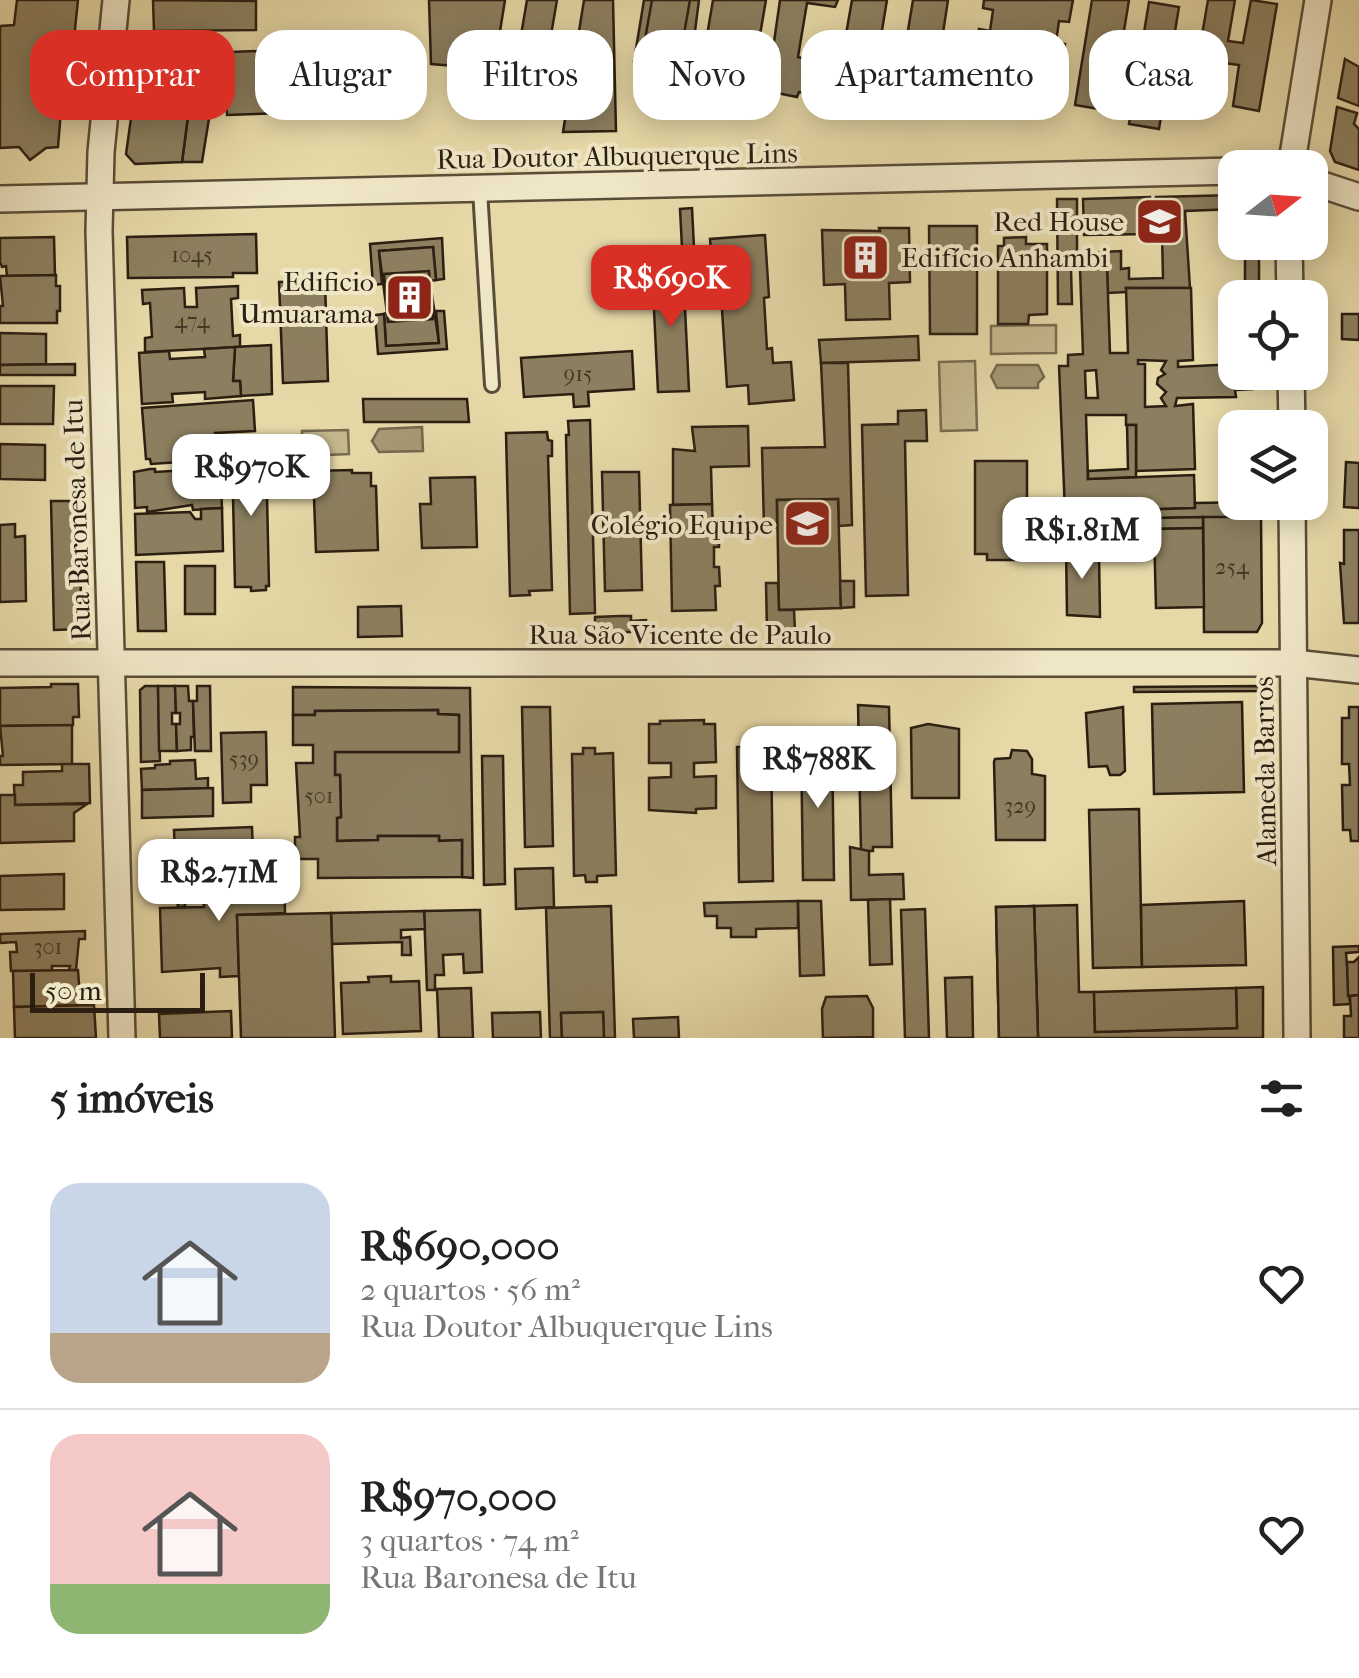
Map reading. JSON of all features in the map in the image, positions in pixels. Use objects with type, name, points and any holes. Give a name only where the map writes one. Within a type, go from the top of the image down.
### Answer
[{"type":"street","name":"Rua Baronesa de Itu","points":[[116,0],[100,198],[122,1038]]},
{"type":"street","points":[[1294,150],[1318,0]]},
{"type":"street","name":"Rua Doutor Albuquerque Lins","points":[[0,199],[1218,171]]},
{"type":"street","points":[[1328,186],[1359,197]]},
{"type":"street","name":"Alameda Barros","points":[[1292,520],[1297,1038]]},
{"type":"street","name":"Rua São Vicente de Paulo","points":[[0,664],[1294,663],[1359,670]]},
{"type":"lane","points":[[480,190],[492,385]]},
{"type":"shaded area","points":[[1056,325],[1056,353],[991,354],[991,326]]},
{"type":"shaded area","points":[[975,361],[977,430],[941,431],[939,362]]},
{"type":"shaded area","points":[[997,365],[1038,365],[1044,377],[1038,388],[997,388],[991,376]]},
{"type":"shaded area","points":[[422,427],[423,451],[379,452],[372,441],[379,429]]},
{"type":"shaded area","points":[[348,430],[349,454],[302,456],[302,431]]},
{"type":"building","points":[[17,0],[78,0],[75,30],[30,30],[30,120],[60,120],[58,147],[46,148],[30,160],[19,147],[0,148],[0,26],[14,25]]},
{"type":"building","points":[[153,0],[256,1],[256,30],[154,30]]},
{"type":"building","points":[[429,0],[505,0],[500,30],[447,30],[447,65],[431,64]]},
{"type":"building","points":[[527,0],[557,0],[552,30],[522,30]]},
{"type":"building","points":[[584,0],[613,0],[616,131],[563,132],[565,120],[613,120],[613,30],[579,30]]},
{"type":"building","points":[[644,0],[699,0],[695,30],[639,30]]},
{"type":"building","points":[[652,0],[690,0],[685,30],[647,30]]},
{"type":"building","points":[[713,0],[766,0],[761,30],[708,30]]},
{"type":"building","points":[[780,0],[838,0],[835,7],[807,3],[798,57],[801,92],[797,97],[781,94],[781,30],[776,30]]},
{"type":"building","points":[[852,0],[887,0],[882,30],[847,30]]},
{"type":"building","points":[[913,0],[948,0],[943,30],[908,30]]},
{"type":"building","points":[[984,0],[1073,0],[1069,22],[1059,21],[1058,30],[990,30],[993,10],[983,8]]},
{"type":"building","points":[[1092,0],[1129,0],[1124,30],[1089,30],[1089,107],[1075,105]]},
{"type":"building","points":[[1208,0],[1235,0],[1228,41],[1228,30],[1203,30]]},
{"type":"building","points":[[1251,0],[1277,4],[1259,111],[1233,106],[1239,65],[1228,64],[1228,41],[1243,43]]},
{"type":"building","points":[[1149,2],[1179,7],[1175,30],[1144,30]]},
{"type":"building","points":[[255,51],[255,114],[235,115],[235,52]]},
{"type":"building","points":[[1345,59],[1359,67],[1359,106],[1338,98]]},
{"type":"building","points":[[1337,107],[1357,113],[1354,124],[1359,129],[1359,170],[1335,162],[1330,151]]},
{"type":"building","points":[[131,120],[188,120],[182,162],[135,164],[126,154]]},
{"type":"building","points":[[188,120],[209,120],[202,162],[182,162]]},
{"type":"building","points":[[1130,120],[1160,120],[1159,129],[1129,124]]},
{"type":"building","points":[[1218,195],[1218,210],[1185,211],[1190,288],[1126,288],[1126,292],[1108,293],[1107,268],[1080,269],[1081,253],[1121,251],[1121,269],[1129,268],[1129,279],[1163,278],[1162,233],[1156,233],[1156,197]]},
{"type":"building","points":[[1150,197],[1151,234],[1084,235],[1083,199]]},
{"type":"building","points":[[1057,199],[1077,199],[1077,269],[1071,269],[1072,304],[1058,304]]},
{"type":"building","points":[[692,208],[695,267],[683,267],[680,209]]},
{"type":"building","points":[[929,226],[977,226],[977,334],[930,334]]},
{"type":"building","name":"Edifício Anhambi","points":[[879,228],[909,228],[910,282],[889,283],[890,319],[846,320],[845,284],[824,285],[822,230],[880,231]]},
{"type":"building","points":[[256,234],[257,273],[233,273],[233,277],[128,278],[127,237]]},
{"type":"building","points":[[765,235],[767,349],[772,348],[773,363],[791,362],[794,400],[749,404],[748,385],[727,387],[719,263],[712,264],[710,239]]},
{"type":"building","points":[[54,237],[55,275],[7,276],[6,266],[2,267],[0,262],[0,238]]},
{"type":"building","points":[[1026,237],[1026,244],[1047,244],[1047,314],[1029,315],[1028,324],[998,324],[998,246],[1004,246],[1004,238]]},
{"type":"building","points":[[442,238],[444,279],[436,280],[433,247],[379,251],[382,284],[373,285],[370,244]]},
{"type":"building","name":"Edificio Umuarama","points":[[433,247],[436,280],[430,281],[439,343],[386,346],[387,313],[379,251]]},
{"type":"building","points":[[1245,260],[1259,260],[1259,280],[1245,280]]},
{"type":"building","points":[[683,267],[689,391],[658,392],[652,269]]},
{"type":"building","points":[[1107,268],[1110,353],[1128,353],[1126,288],[1191,288],[1193,360],[1178,361],[1178,367],[1218,365],[1218,390],[1235,390],[1236,397],[1177,398],[1175,406],[1193,404],[1195,469],[1136,471],[1136,425],[1126,425],[1126,415],[1086,415],[1088,479],[1194,475],[1195,508],[1065,512],[1059,366],[1068,366],[1068,355],[1083,354],[1080,269]],"holes":[[[1138,360],[1166,361],[1161,370],[1165,374],[1157,384],[1166,392],[1161,398],[1166,406],[1145,407],[1145,364],[1138,364]],[[1096,370],[1098,398],[1086,398],[1085,371]]]},
{"type":"building","points":[[429,271],[433,319],[388,322],[384,274]]},
{"type":"building","points":[[56,275],[56,286],[60,286],[57,323],[0,323],[0,276]]},
{"type":"building","points":[[325,281],[328,381],[283,383],[279,282]]},
{"type":"building","points":[[238,286],[238,298],[231,299],[233,336],[240,335],[240,347],[145,352],[145,338],[152,337],[150,303],[143,304],[142,290],[184,288],[185,307],[197,307],[196,288]]},
{"type":"building","points":[[436,311],[444,311],[447,349],[378,354],[375,315],[384,314],[386,346],[439,343]]},
{"type":"building","points":[[1342,314],[1359,314],[1359,340],[1342,339]]},
{"type":"building","points":[[0,333],[46,334],[46,364],[0,365]]},
{"type":"building","points":[[918,336],[919,360],[821,363],[819,340]]},
{"type":"building","points":[[271,345],[272,394],[241,396],[240,381],[233,381],[235,347]]},
{"type":"building","points":[[235,347],[233,381],[240,381],[241,396],[205,399],[205,392],[172,394],[173,402],[142,404],[139,353],[169,351],[170,359],[205,357],[204,349]]},
{"type":"building","points":[[632,351],[634,389],[588,392],[589,406],[574,407],[573,394],[524,397],[521,358]]},
{"type":"building","points":[[821,363],[848,363],[852,525],[839,526],[838,499],[777,500],[777,527],[764,528],[762,448],[825,447]]},
{"type":"building","points":[[75,364],[75,375],[0,375],[0,365]]},
{"type":"building","points":[[0,386],[54,386],[53,424],[0,424]]},
{"type":"building","points":[[363,399],[467,399],[469,422],[364,422]]},
{"type":"building","points":[[253,400],[255,431],[215,433],[217,454],[209,454],[210,460],[151,464],[146,459],[142,408]]},
{"type":"building","points":[[926,410],[927,441],[905,441],[908,595],[866,596],[862,425],[898,424],[898,411]]},
{"type":"building","points":[[590,420],[595,613],[570,614],[566,435],[568,421]]},
{"type":"building","points":[[1127,425],[1136,425],[1136,477],[1088,479],[1088,471],[1128,469]]},
{"type":"building","points":[[748,426],[749,466],[711,467],[712,504],[673,505],[673,449],[695,451],[692,427]]},
{"type":"building","points":[[547,432],[548,440],[552,441],[552,456],[548,456],[552,590],[510,596],[506,433]]},
{"type":"building","points":[[0,444],[45,445],[45,480],[0,479]]},
{"type":"building","points":[[266,450],[267,484],[272,484],[272,496],[267,496],[269,586],[266,590],[251,591],[251,587],[235,587],[232,451]]},
{"type":"building","points":[[975,461],[1027,461],[1027,545],[1022,545],[1022,560],[987,560],[987,554],[975,554]]},
{"type":"building","points":[[1346,462],[1359,463],[1359,508],[1344,507]]},
{"type":"building","points":[[220,466],[222,508],[193,510],[192,505],[147,512],[147,507],[135,508],[134,472],[188,470],[189,487],[195,486],[194,475],[202,474],[201,467]]},
{"type":"building","points":[[313,471],[371,473],[371,486],[376,486],[378,550],[316,552]]},
{"type":"building","points":[[602,472],[639,472],[642,590],[605,591]]},
{"type":"building","points":[[475,477],[477,547],[422,548],[420,504],[431,504],[430,478]]},
{"type":"building","points":[[838,499],[841,608],[779,610],[777,500]]},
{"type":"building","points":[[51,501],[78,501],[82,629],[54,630]]},
{"type":"building","points":[[1195,503],[1218,503],[1218,517],[1065,519],[1065,512],[1195,508]]},
{"type":"building","points":[[712,504],[713,529],[719,529],[719,547],[714,547],[714,567],[719,567],[720,586],[715,586],[716,610],[672,611],[670,505]]},
{"type":"building","points":[[222,508],[223,551],[136,555],[135,514],[190,512],[195,519],[201,519],[201,509]]},
{"type":"building","points":[[1203,517],[1261,520],[1262,623],[1257,632],[1204,632]]},
{"type":"building","points":[[1203,517],[1203,528],[1156,529],[1155,518]]},
{"type":"building","points":[[1106,518],[1107,539],[1091,539],[1091,519]]},
{"type":"building","points":[[15,524],[15,537],[25,536],[26,601],[0,602],[0,525]]},
{"type":"building","points":[[1203,528],[1204,607],[1156,608],[1154,529]]},
{"type":"building","points":[[1344,530],[1359,530],[1359,623],[1344,623],[1340,563],[1344,564]]},
{"type":"building","points":[[1066,545],[1086,545],[1086,556],[1099,556],[1100,617],[1067,615]]},
{"type":"building","points":[[136,562],[164,562],[166,631],[138,631]]},
{"type":"building","points":[[185,566],[215,566],[215,614],[185,614]]},
{"type":"building","points":[[840,581],[854,581],[854,607],[841,608]]},
{"type":"building","points":[[766,583],[778,583],[779,610],[794,610],[795,632],[767,632]]},
{"type":"building","points":[[401,606],[402,636],[358,637],[358,607]]},
{"type":"building","points":[[631,616],[631,621],[646,620],[646,632],[595,632],[595,617]]},
{"type":"building","points":[[78,684],[79,717],[73,717],[73,725],[0,726],[0,688]]},
{"type":"building","points":[[158,686],[160,761],[141,762],[140,690]]},
{"type":"building","points":[[158,686],[175,686],[176,713],[172,713],[172,724],[176,724],[177,751],[159,751]]},
{"type":"building","points":[[175,686],[188,686],[189,701],[193,701],[191,750],[177,751],[176,724],[180,724],[180,713],[176,713]]},
{"type":"building","points":[[197,686],[210,686],[211,751],[195,751],[193,701],[197,701]]},
{"type":"building","points":[[1259,686],[1259,691],[1134,692],[1134,687]]},
{"type":"building","points":[[293,687],[470,688],[473,878],[462,877],[462,840],[378,836],[378,840],[337,841],[337,818],[341,817],[335,752],[459,752],[459,715],[438,714],[438,710],[315,711],[315,715],[293,715]]},
{"type":"building","points":[[1242,702],[1244,792],[1154,794],[1152,704]]},
{"type":"building","points":[[858,705],[889,707],[892,847],[873,847],[873,851],[861,851]]},
{"type":"building","points":[[522,707],[550,707],[553,846],[525,847]]},
{"type":"building","points":[[1123,707],[1125,771],[1110,775],[1107,766],[1089,767],[1086,713]]},
{"type":"building","points":[[1349,707],[1359,707],[1359,841],[1351,841],[1350,830],[1343,830],[1342,785],[1350,785],[1349,764],[1342,764],[1342,718],[1349,718]]},
{"type":"building","points":[[438,710],[438,714],[459,715],[459,752],[335,752],[341,817],[337,818],[337,841],[378,840],[378,836],[462,840],[462,877],[318,878],[318,859],[295,859],[295,837],[300,837],[296,763],[313,763],[313,745],[293,745],[293,715],[315,715],[315,711]]},
{"type":"building","points":[[704,720],[704,724],[715,724],[716,762],[694,763],[694,777],[716,776],[716,808],[696,809],[696,813],[649,810],[649,778],[671,777],[671,763],[649,763],[649,724]]},
{"type":"building","points":[[928,724],[959,729],[959,798],[912,798],[911,728]]},
{"type":"building","points":[[72,725],[72,764],[0,765],[0,726]]},
{"type":"building","points":[[266,732],[267,785],[251,785],[251,802],[223,803],[221,733]]},
{"type":"building","points":[[801,741],[832,741],[834,880],[803,880]]},
{"type":"building","points":[[737,747],[771,747],[773,881],[739,882]]},
{"type":"building","points":[[583,748],[595,748],[595,754],[613,753],[616,875],[597,876],[597,882],[586,882],[585,875],[574,876],[572,754],[583,754]]},
{"type":"building","points":[[1012,750],[1027,751],[1032,759],[1032,774],[1045,776],[1045,840],[996,840],[994,762],[1010,758]]},
{"type":"building","points":[[482,756],[503,756],[505,884],[484,885]]},
{"type":"building","points":[[195,760],[196,779],[208,778],[208,788],[142,790],[141,769],[170,761]]},
{"type":"building","points":[[62,764],[89,764],[90,803],[15,805],[14,785],[23,785],[23,772],[62,771]]},
{"type":"building","points":[[213,788],[213,816],[142,818],[142,790]]},
{"type":"building","points":[[0,795],[15,795],[15,805],[87,804],[74,813],[74,841],[0,843]]},
{"type":"building","points":[[1139,809],[1142,967],[1093,968],[1089,810]]},
{"type":"building","points":[[252,827],[253,852],[175,854],[174,830]]},
{"type":"building","points":[[850,847],[869,851],[869,875],[903,874],[904,899],[851,900]]},
{"type":"building","points":[[261,861],[284,861],[285,913],[237,915],[239,976],[220,977],[220,968],[162,972],[160,908],[204,907],[203,897],[220,896],[220,884],[262,881]]},
{"type":"building","points":[[207,863],[208,889],[185,889],[185,907],[178,907],[173,864]]},
{"type":"building","points":[[553,868],[554,907],[516,909],[515,869]]},
{"type":"building","points":[[64,874],[64,909],[0,910],[0,876]]},
{"type":"building","points":[[890,899],[892,964],[870,965],[868,900]]},
{"type":"building","points":[[798,901],[798,928],[756,929],[756,937],[731,937],[731,928],[717,928],[717,916],[705,916],[704,903]]},
{"type":"building","points":[[798,901],[821,901],[824,975],[800,976]]},
{"type":"building","points":[[1244,901],[1246,965],[1142,967],[1141,905]]},
{"type":"building","points":[[1077,905],[1079,992],[1094,992],[1095,1032],[1237,1028],[1236,988],[1263,987],[1263,1038],[1038,1038],[1034,906]]},
{"type":"building","points":[[611,906],[615,1038],[604,1038],[603,1012],[561,1013],[562,1038],[550,1038],[546,908]]},
{"type":"building","points":[[1034,906],[1038,1038],[999,1038],[996,907]]},
{"type":"building","points":[[1034,906],[1038,1038],[999,1038],[996,907]]},
{"type":"building","points":[[925,909],[929,1038],[905,1038],[901,910]]},
{"type":"building","points":[[480,910],[482,972],[464,973],[463,954],[443,955],[444,975],[435,975],[435,990],[427,990],[424,911]]},
{"type":"building","points":[[424,911],[425,929],[401,930],[401,938],[410,937],[411,955],[402,955],[402,942],[332,944],[331,913]]},
{"type":"building","points":[[331,913],[335,1038],[241,1038],[237,915]]},
{"type":"building","points":[[85,931],[85,939],[79,939],[76,970],[52,966],[52,971],[11,971],[10,952],[17,952],[16,942],[0,943],[0,934]]},
{"type":"building","points":[[1359,946],[1359,952],[1346,953],[1350,1004],[1334,1005],[1333,947]]},
{"type":"building","points":[[1359,957],[1359,995],[1348,996],[1347,962]]},
{"type":"building","points":[[78,970],[80,997],[88,997],[88,1005],[14,1007],[13,971]]},
{"type":"building","points":[[391,976],[391,982],[419,981],[421,1031],[343,1034],[341,983]]},
{"type":"building","points":[[972,977],[973,1038],[947,1038],[945,978]]},
{"type":"building","points":[[471,988],[473,1038],[439,1038],[437,989]]},
{"type":"building","points":[[1236,988],[1237,1028],[1095,1032],[1094,992]]},
{"type":"building","points":[[1359,995],[1359,1038],[1344,1038],[1344,1016],[1351,1016],[1350,996]]},
{"type":"building","points":[[867,996],[873,1008],[873,1037],[823,1038],[822,1009],[826,997]]},
{"type":"building","points":[[94,1005],[96,1038],[15,1038],[14,1007]]},
{"type":"building","points":[[231,1011],[232,1038],[160,1038],[159,1014]]},
{"type":"building","points":[[540,1012],[541,1038],[493,1038],[492,1013]]},
{"type":"building","points":[[603,1012],[604,1038],[562,1038],[561,1013]]},
{"type":"building","points":[[678,1017],[679,1038],[634,1038],[633,1019]]},
{"type":"place","name":"Red House","points":[[1159,221]]},
{"type":"place","name":"Edifício Anhambi","points":[[866,257]]},
{"type":"place","name":"Edificio Umuarama","points":[[409,297]]},
{"type":"place","name":"Colégio Equipe","points":[[808,524]]}]
